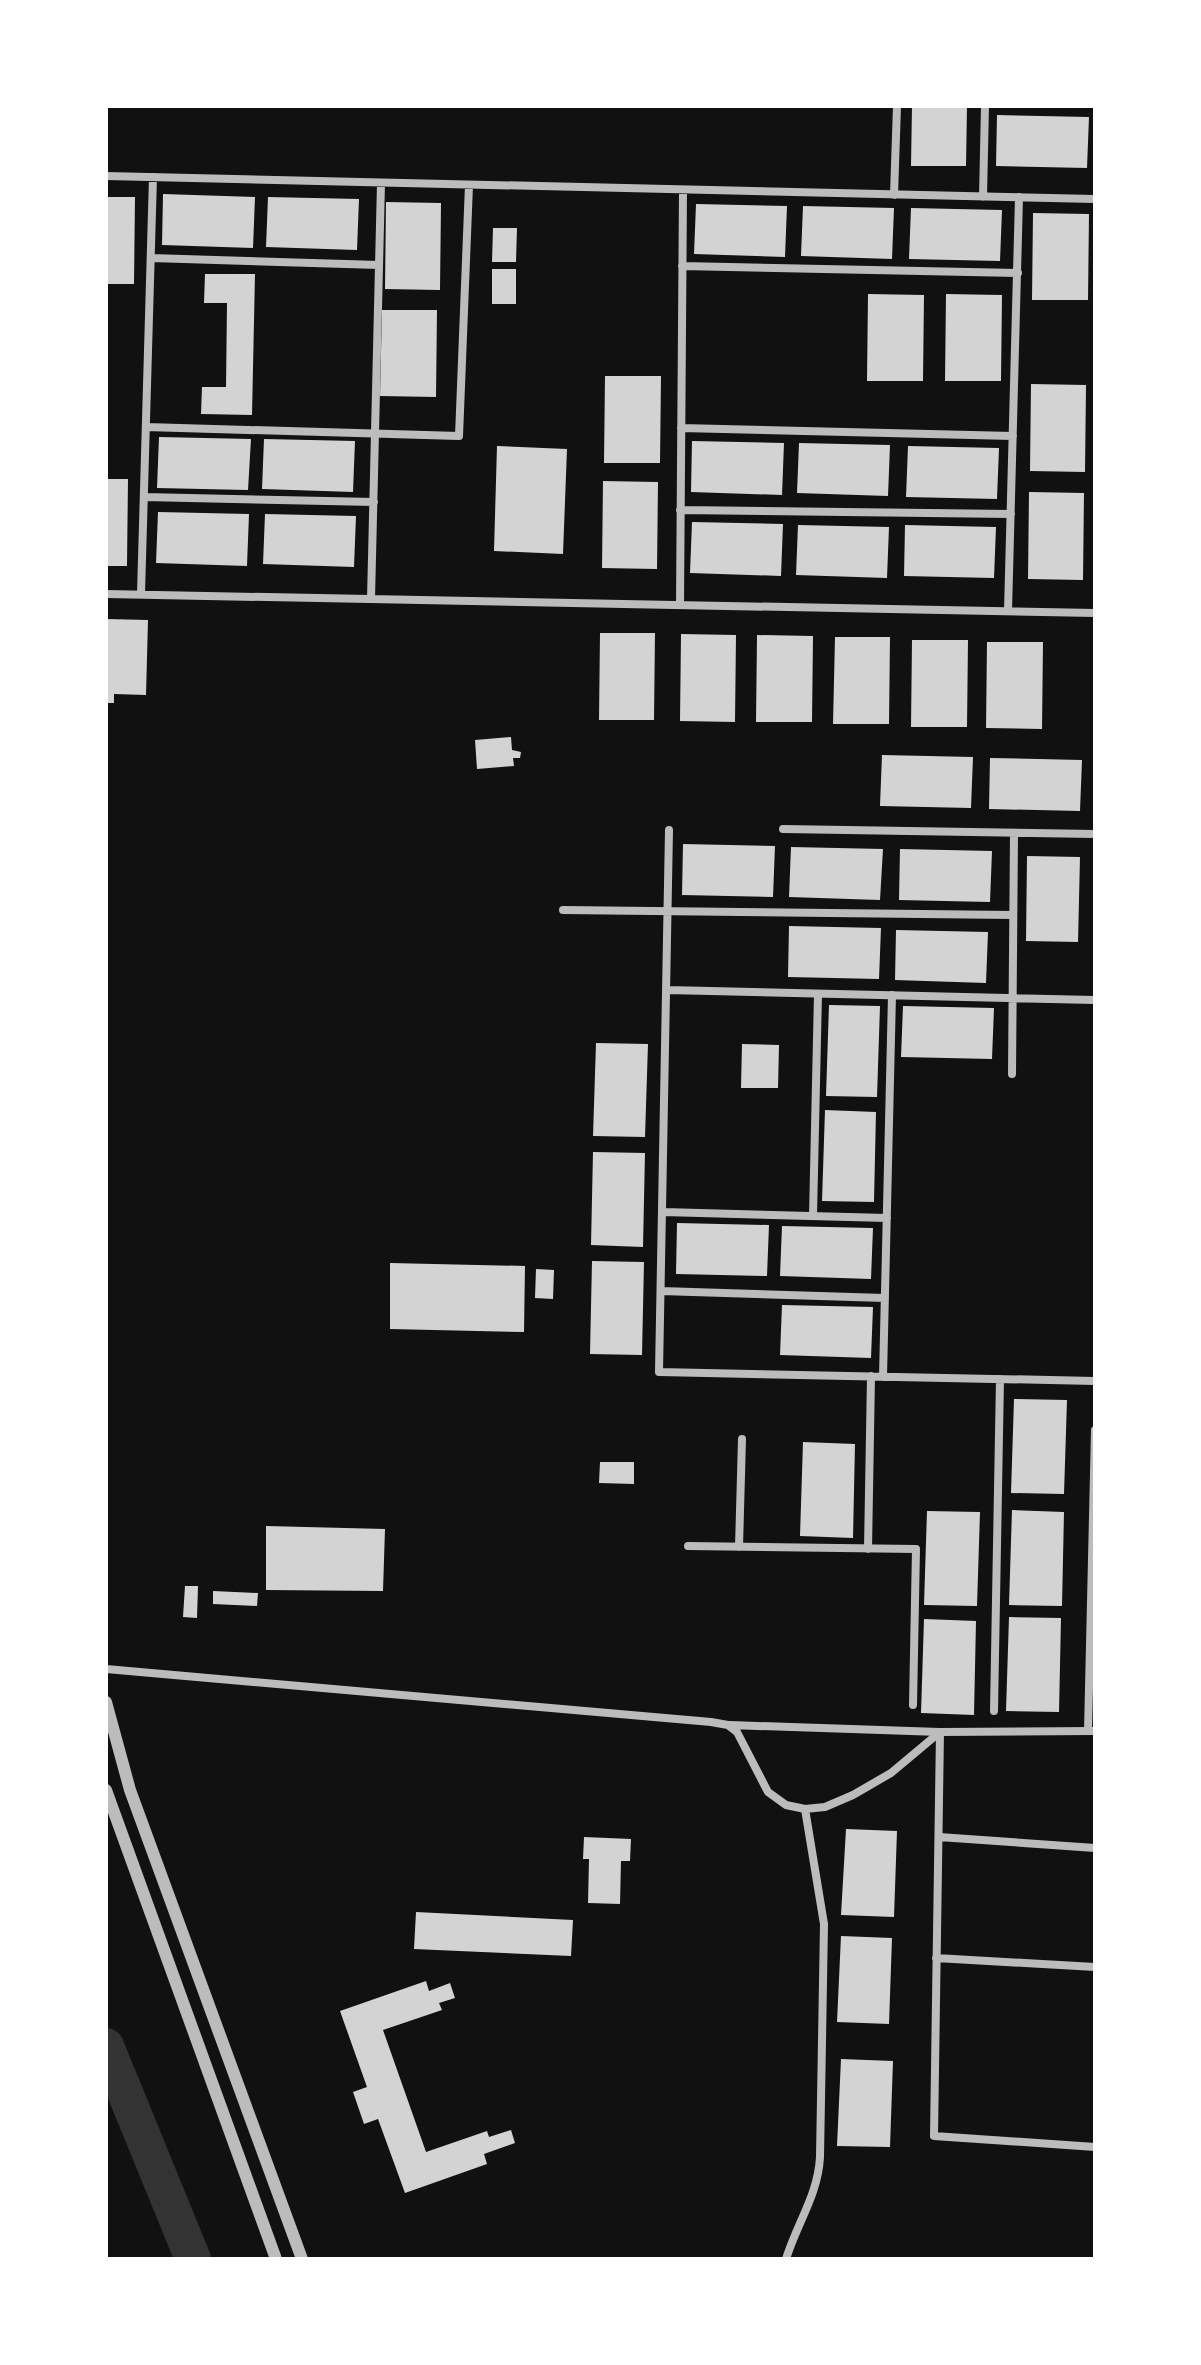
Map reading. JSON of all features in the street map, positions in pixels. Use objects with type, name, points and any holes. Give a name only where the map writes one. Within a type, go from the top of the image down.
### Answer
[{"type":"street","points":[[894,195],[897,106]]},
{"type":"street","points":[[983,197],[985,106]]},
{"type":"street","points":[[106,176],[1095,199]]},
{"type":"street","points":[[141,594],[153,177]]},
{"type":"street","points":[[371,599],[381,183]]},
{"type":"street","points":[[146,427],[459,436],[469,185]]},
{"type":"street","points":[[680,605],[683,190]]},
{"type":"street","points":[[1008,611],[1019,197]]},
{"type":"street","points":[[151,258],[379,265]]},
{"type":"street","points":[[682,266],[1018,273]]},
{"type":"street","points":[[681,428],[1013,436]]},
{"type":"street","points":[[144,497],[374,502]]},
{"type":"street","points":[[680,510],[1011,514]]},
{"type":"street","points":[[106,594],[1095,613]]},
{"type":"street","points":[[783,829],[1095,834]]},
{"type":"street","points":[[669,830],[659,1372],[1095,1381]]},
{"type":"street","points":[[1012,1074],[1014,833]]},
{"type":"street","points":[[563,910],[1013,915]]},
{"type":"street","points":[[667,990],[1095,1000]]},
{"type":"street","points":[[813,1216],[818,994]]},
{"type":"street","points":[[883,1377],[892,995]]},
{"type":"street","points":[[663,1212],[887,1218]]},
{"type":"street","points":[[661,1291],[885,1298]]},
{"type":"street","points":[[868,1549],[871,1376]]},
{"type":"street","points":[[994,1711],[1000,1379]]},
{"type":"street","points":[[106,1669],[728,1725],[940,1732],[1092,1731],[1095,1430]]},
{"type":"street","points":[[739,1547],[742,1439]]},
{"type":"street","points":[[688,1546],[916,1549],[913,1705]]},
{"type":"street","points":[[106,1702],[130,1790],[302,2259]]},
{"type":"street","points":[[728,1725],[737,1732],[768,1792],[786,1805],[805,1809],[825,1807],[853,1795],[891,1773],[940,1732]]},
{"type":"street","points":[[940,1732],[934,2136],[1095,2147]]},
{"type":"street","points":[[106,1790],[276,2259]]},
{"type":"street","points":[[786,2259],[795,2231],[819,2182],[824,1924],[805,1809]]},
{"type":"street","points":[[939,1837],[1095,1848]]},
{"type":"street","points":[[936,1958],[1095,1967]]},
{"type":"building","points":[[912,106],[967,106],[966,166],[911,166]]},
{"type":"building","points":[[997,115],[1089,117],[1087,168],[996,166]]},
{"type":"building","points":[[163,194],[255,197],[253,248],[162,245]]},
{"type":"building","points":[[106,197],[135,197],[134,284],[106,284]]},
{"type":"building","points":[[268,197],[359,199],[357,250],[266,247]]},
{"type":"building","points":[[386,202],[441,203],[440,290],[385,289]]},
{"type":"building","points":[[696,204],[787,206],[785,257],[694,254]]},
{"type":"building","points":[[803,206],[894,208],[892,259],[801,256]]},
{"type":"building","points":[[911,208],[1002,210],[1000,261],[909,259]]},
{"type":"building","points":[[1033,213],[1089,214],[1088,300],[1032,300]]},
{"type":"building","points":[[493,228],[517,228],[516,262],[492,262]]},
{"type":"building","points":[[492,269],[516,269],[516,304],[492,304]]},
{"type":"building","points":[[205,274],[255,274],[252,415],[201,414],[202,387],[226,387],[227,303],[204,303]]},
{"type":"building","points":[[868,294],[924,295],[923,381],[867,381]]},
{"type":"building","points":[[946,294],[1002,295],[1001,381],[945,381]]},
{"type":"building","points":[[382,310],[437,310],[436,397],[380,396]]},
{"type":"building","points":[[605,376],[661,376],[660,463],[604,463]]},
{"type":"building","points":[[1031,384],[1086,385],[1085,472],[1030,471]]},
{"type":"building","points":[[159,437],[251,439],[248,490],[157,488]]},
{"type":"building","points":[[264,439],[355,441],[353,492],[262,489]]},
{"type":"building","points":[[692,441],[784,443],[782,495],[691,492]]},
{"type":"building","points":[[799,443],[890,445],[888,496],[797,493]]},
{"type":"building","points":[[497,446],[567,449],[563,554],[494,551]]},
{"type":"building","points":[[908,446],[999,448],[997,499],[906,497]]},
{"type":"building","points":[[106,479],[128,479],[127,566],[106,566]]},
{"type":"building","points":[[603,481],[658,482],[657,569],[602,568]]},
{"type":"building","points":[[1029,492],[1084,493],[1083,580],[1028,579]]},
{"type":"building","points":[[158,512],[249,514],[247,566],[156,563]]},
{"type":"building","points":[[265,514],[356,516],[354,567],[263,564]]},
{"type":"building","points":[[692,522],[783,524],[781,576],[690,573]]},
{"type":"building","points":[[798,525],[889,527],[887,578],[796,575]]},
{"type":"building","points":[[905,525],[996,527],[994,578],[904,576]]},
{"type":"building","points":[[106,619],[148,620],[146,695],[114,694],[114,703],[106,703]]},
{"type":"building","points":[[600,633],[655,633],[654,720],[599,720]]},
{"type":"building","points":[[681,634],[736,635],[735,722],[680,721]]},
{"type":"building","points":[[757,635],[813,636],[812,722],[756,722]]},
{"type":"building","points":[[835,637],[890,637],[889,724],[833,724]]},
{"type":"building","points":[[912,640],[968,640],[967,727],[911,727]]},
{"type":"building","points":[[987,642],[1043,642],[1042,729],[986,728]]},
{"type":"building","points":[[511,737],[512,750],[521,752],[520,758],[513,758],[514,766],[477,769],[475,740]]},
{"type":"building","points":[[882,755],[973,757],[971,808],[880,806]]},
{"type":"building","points":[[990,758],[1082,760],[1080,811],[989,809]]},
{"type":"building","points":[[683,844],[775,846],[773,897],[682,895]]},
{"type":"building","points":[[791,847],[883,849],[880,900],[789,897]]},
{"type":"building","points":[[900,849],[992,851],[990,902],[899,900]]},
{"type":"building","points":[[1027,856],[1080,857],[1078,942],[1026,941]]},
{"type":"building","points":[[789,926],[881,928],[879,979],[788,977]]},
{"type":"building","points":[[896,930],[988,932],[986,983],[895,980]]},
{"type":"building","points":[[829,1005],[880,1006],[877,1097],[826,1096]]},
{"type":"building","points":[[903,1006],[994,1008],[992,1059],[901,1057]]},
{"type":"building","points":[[596,1043],[648,1044],[645,1137],[593,1136]]},
{"type":"building","points":[[742,1044],[779,1045],[778,1088],[741,1088]]},
{"type":"building","points":[[825,1110],[876,1112],[874,1202],[822,1201]]},
{"type":"building","points":[[593,1152],[645,1153],[643,1247],[591,1245]]},
{"type":"building","points":[[677,1223],[769,1225],[767,1276],[676,1274]]},
{"type":"building","points":[[782,1226],[873,1228],[871,1279],[780,1276]]},
{"type":"building","points":[[592,1261],[644,1262],[642,1355],[590,1354]]},
{"type":"building","points":[[390,1263],[525,1266],[524,1332],[390,1329]]},
{"type":"building","points":[[536,1269],[554,1270],[553,1299],[535,1298]]},
{"type":"building","points":[[782,1305],[873,1307],[871,1358],[780,1355]]},
{"type":"building","points":[[1014,1399],[1067,1400],[1064,1494],[1011,1493]]},
{"type":"building","points":[[803,1442],[855,1444],[853,1538],[800,1536]]},
{"type":"building","points":[[600,1462],[634,1462],[634,1484],[599,1483]]},
{"type":"building","points":[[1012,1510],[1064,1512],[1062,1606],[1009,1605]]},
{"type":"building","points":[[927,1511],[980,1512],[977,1606],[924,1605]]},
{"type":"building","points":[[266,1526],[385,1529],[383,1591],[266,1590]]},
{"type":"building","points":[[185,1586],[198,1586],[197,1618],[183,1617]]},
{"type":"building","points":[[213,1591],[258,1593],[257,1606],[213,1604]]},
{"type":"building","points":[[1009,1617],[1061,1618],[1059,1712],[1006,1711]]},
{"type":"building","points":[[924,1619],[976,1621],[974,1715],[921,1713]]},
{"type":"building","points":[[846,1829],[897,1831],[894,1917],[841,1915]]},
{"type":"building","points":[[584,1837],[631,1839],[630,1861],[621,1861],[620,1904],[588,1903],[589,1859],[583,1859]]},
{"type":"building","points":[[416,1912],[573,1920],[571,1956],[414,1949]]},
{"type":"building","points":[[841,1936],[892,1938],[889,2024],[837,2022]]},
{"type":"building","points":[[426,1981],[429,1991],[450,1983],[455,1998],[439,2003],[442,2010],[383,2030],[426,2152],[487,2131],[489,2137],[511,2130],[515,2143],[484,2154],[487,2164],[405,2193],[378,2119],[364,2124],[353,2092],[367,2087],[340,2011]]},
{"type":"building","points":[[841,2059],[893,2061],[890,2147],[837,2146]]},
{"type":"waterway","points":[[106,2046],[193,2259]]}]
